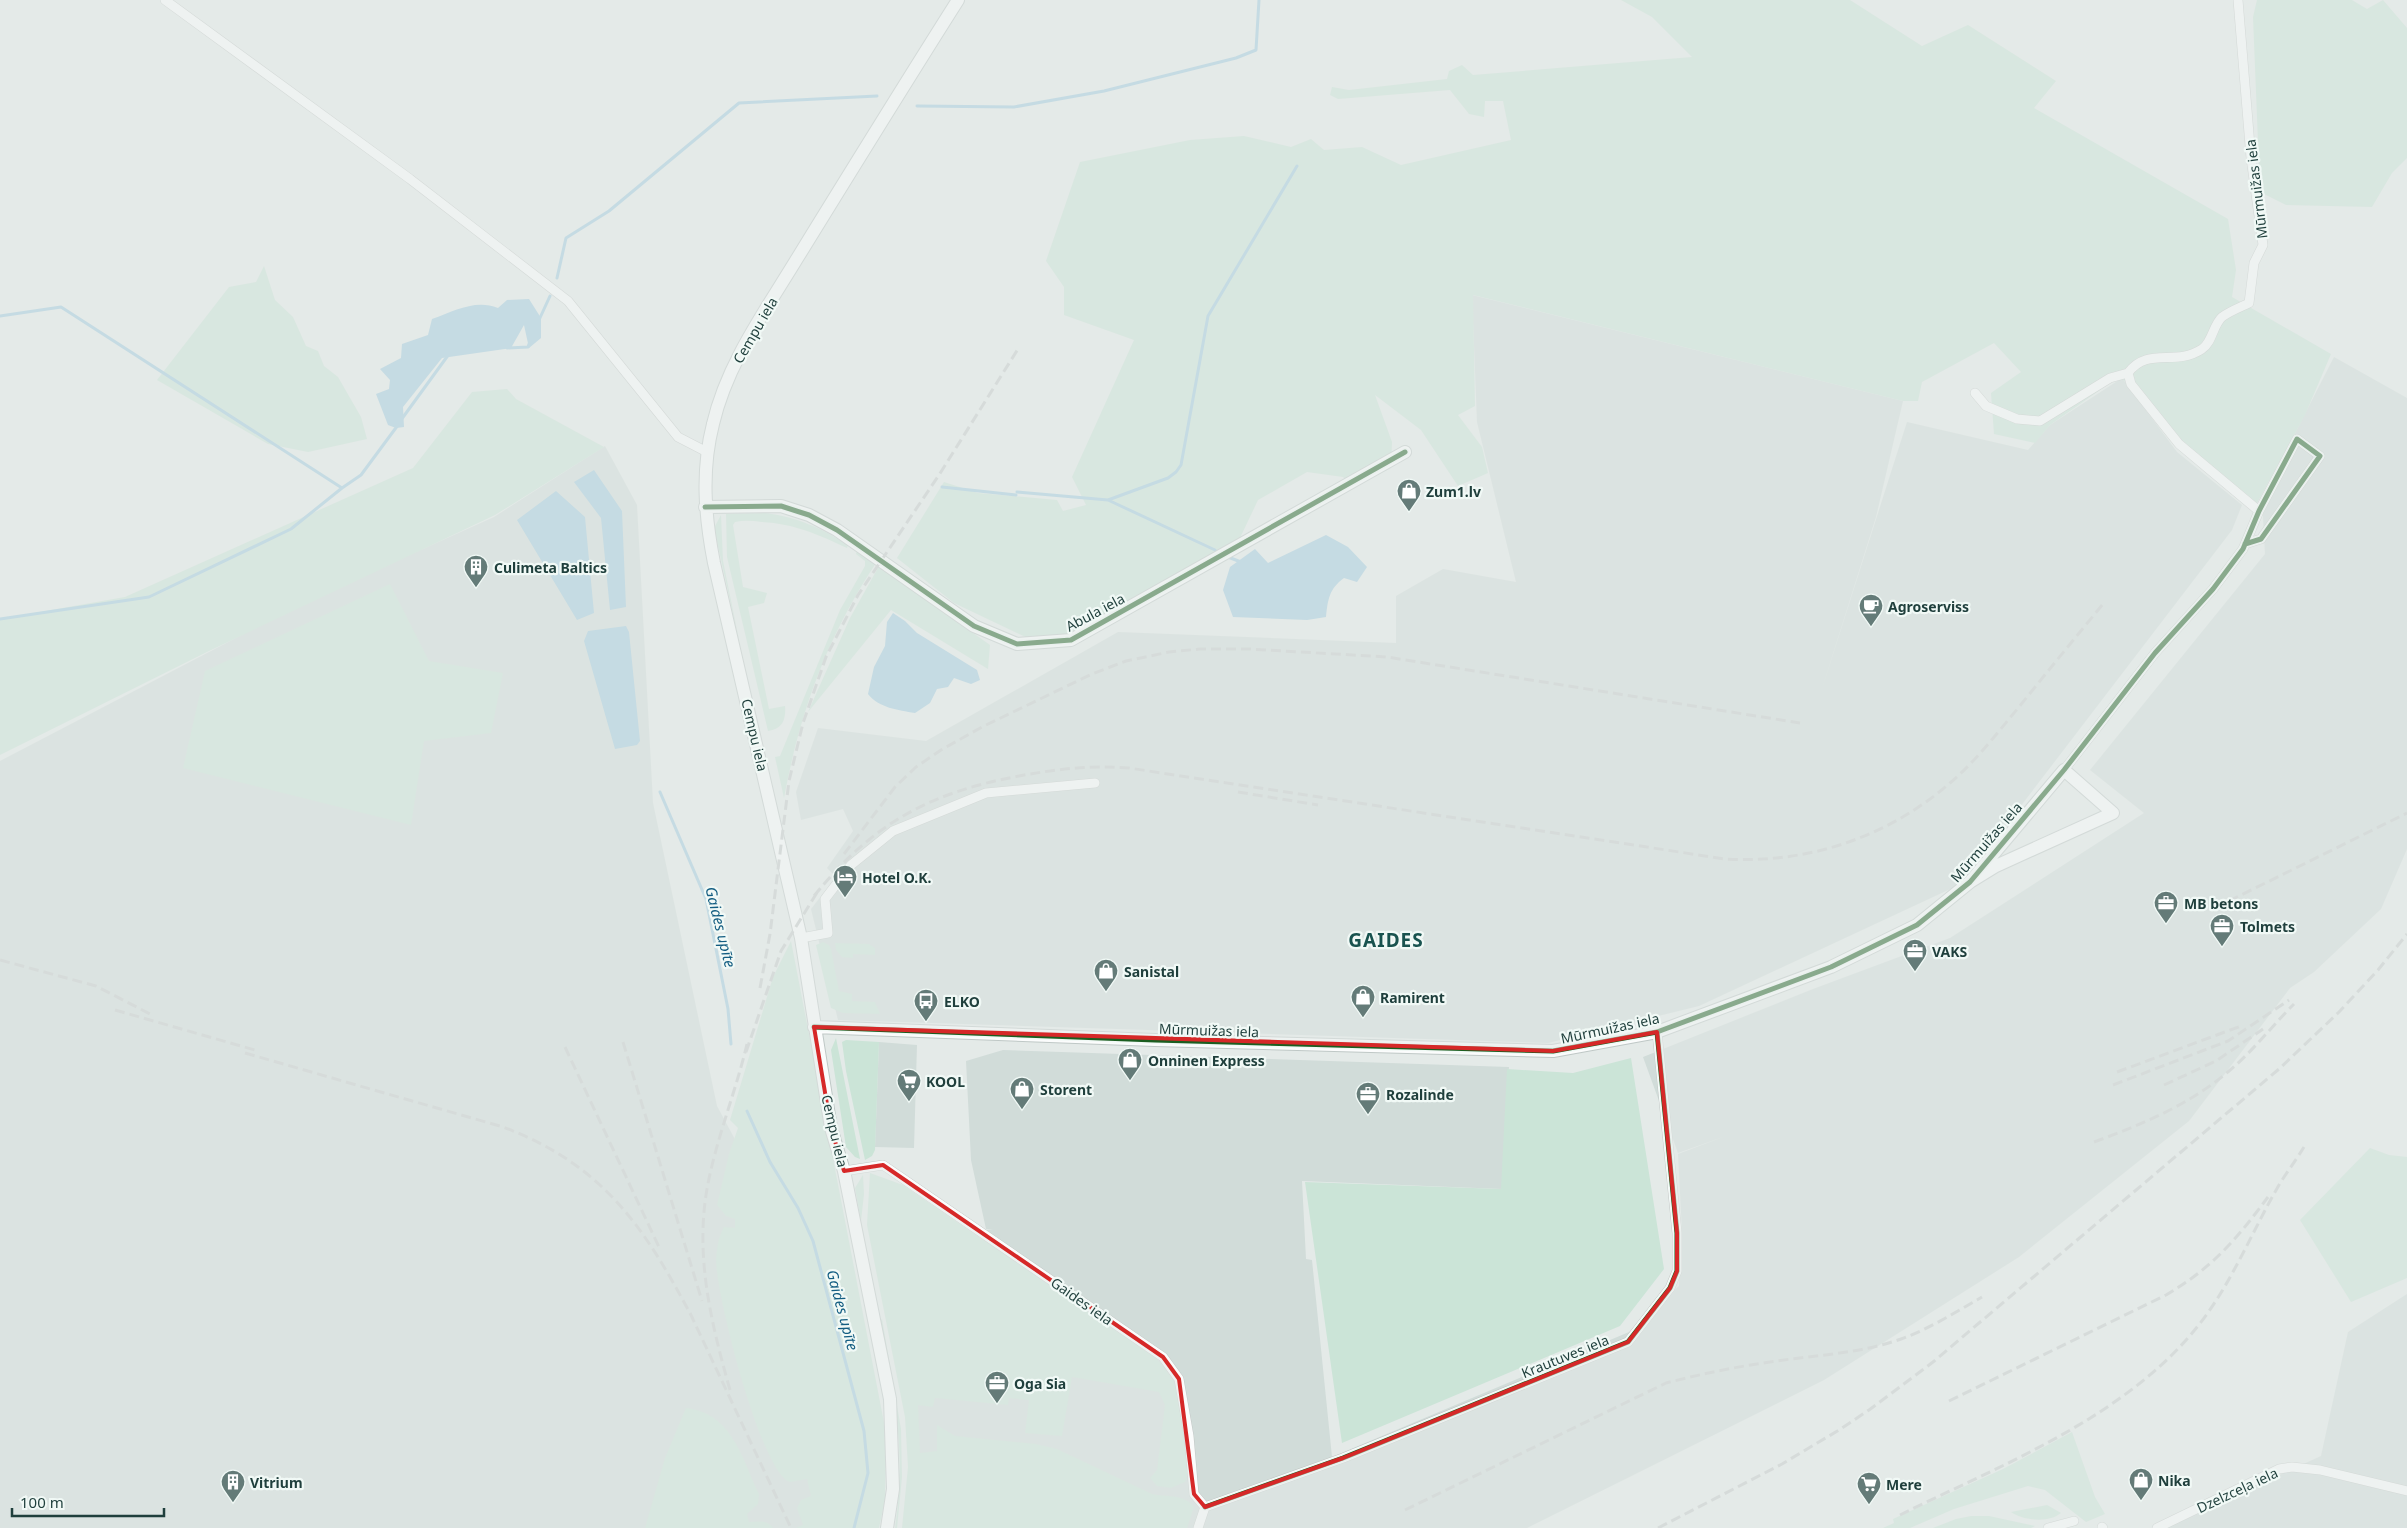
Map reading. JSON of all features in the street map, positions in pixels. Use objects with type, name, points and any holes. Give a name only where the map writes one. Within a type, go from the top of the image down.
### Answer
[{"type":"street","points":[[165,0],[410,178],[568,301],[678,437],[707,452]]},
{"type":"street","name":"Cempu iela","points":[[887,1528],[892,1490],[890,1399],[844,1171],[832,1128],[814,1027],[801,938],[714,563],[705,507],[707,452],[721,397],[740,353],[881,120],[958,0]]},
{"type":"street","name":"Mūrmuižas iela","points":[[2128,373],[2136,362],[2150,358],[2180,358],[2203,349],[2221,318],[2250,303],[2254,263],[2263,245],[2251,158],[2238,0]]},
{"type":"street","points":[[1975,393],[1986,406],[2017,419],[2040,421],[2110,378],[2128,373],[2131,384],[2179,444],[2259,511]]},
{"type":"street","name":"Mūrmuižas iela","points":[[814,1027],[1553,1052],[1657,1032],[1831,967],[1917,925],[1970,882],[2064,770],[2155,653],[2213,588],[2245,544],[2259,511],[2297,439],[2320,456],[2260,539],[2245,544]]},
{"type":"street","name":"Abula iela","points":[[705,507],[781,506],[809,515],[846,536],[974,626],[1017,644],[1071,640],[1405,452]]},
{"type":"street","points":[[1970,882],[1996,866],[2113,813],[2064,770]]},
{"type":"street","points":[[801,938],[828,933],[825,899],[852,865],[893,831],[986,793],[1095,783]]},
{"type":"street","name":"Krautuves iela","points":[[1205,1507],[1343,1458],[1628,1342],[1670,1288],[1677,1271],[1677,1233],[1657,1032]]},
{"type":"street","name":"Gaides iela","points":[[844,1171],[884,1165],[1163,1358],[1179,1380],[1189,1436],[1194,1494],[1205,1507]]},
{"type":"street","name":"Dzelzceļa iela","points":[[2157,1528],[2279,1469],[2292,1467],[2320,1470],[2407,1491]]},
{"type":"street","points":[[1198,1528],[1205,1507]]},
{"type":"street","points":[[2048,1528],[2074,1521]]},
{"type":"highlighted area","points":[[814,1027],[1553,1051],[1657,1032],[1677,1233],[1677,1271],[1670,1288],[1628,1342],[1343,1458],[1205,1507],[1194,1494],[1179,1379],[1163,1357],[883,1165],[844,1171],[831,1128]]},
{"type":"shaded area","points":[[1472,295],[1903,401],[1876,517],[1821,692],[1907,422],[2028,450],[2050,425],[2122,378],[2177,452],[2242,505],[2232,530],[1961,884],[1699,1006],[1548,1043],[838,1020],[811,909],[836,877],[827,868],[853,831],[843,809],[801,820],[796,792],[818,728],[926,741],[1118,632],[1396,643],[1396,596],[1443,569],[1516,582],[1477,422]]},
{"type":"shaded area","points":[[2334,357],[2407,398],[2407,849],[2381,909],[2314,972],[2290,988],[2189,1121],[2019,1257],[1824,1380],[1527,1528],[905,1528],[911,1482],[908,1415],[946,1348],[986,1230],[993,1230],[986,1229],[971,1160],[966,1061],[1003,1050],[1509,1067],[1502,1189],[1302,1181],[1306,1259],[1312,1260],[1332,1457],[1629,1332],[1679,1286],[1682,1232],[1678,1154],[1723,1137],[1678,1153],[1643,1057],[1813,989],[1950,938],[2144,813],[2090,770],[2265,554],[2262,498]]},
{"type":"shaded area","points":[[605,446],[637,505],[653,803],[717,1106],[802,1264],[827,1528],[0,1528],[0,761],[307,601],[494,517]]},
{"type":"shaded area","points":[[879,1042],[917,1045],[914,1148],[875,1147]]},
{"type":"shaded area","points":[[2407,1294],[2407,1528],[2163,1528],[2321,1456],[2348,1332]]},
{"type":"green space","points":[[1621,0],[1850,0],[1922,46],[1968,25],[2056,81],[2034,108],[2228,219],[2236,270],[2232,297],[2331,354],[2305,415],[2256,505],[2184,447],[2120,376],[2050,425],[2035,443],[1994,434],[1991,393],[2021,372],[1994,343],[1922,382],[1918,401],[1903,401],[1473,295],[1475,406],[1458,415],[1482,447],[1488,473],[1458,486],[1421,430],[1375,395],[1392,442],[1391,468],[1354,487],[1343,477],[1307,472],[1258,500],[1239,540],[1072,636],[1036,642],[954,603],[897,558],[944,482],[978,493],[1057,500],[1063,511],[1086,505],[1072,477],[1134,340],[1064,315],[1064,287],[1046,261],[1080,162],[1190,140],[1244,136],[1291,147],[1311,139],[1324,150],[1362,147],[1401,165],[1511,140],[1503,101],[1485,101],[1484,117],[1469,114],[1450,90],[1338,99],[1330,95],[1332,87],[1349,90],[1447,79],[1449,71],[1462,65],[1473,75],[1692,57],[1652,17]]},
{"type":"green space","points":[[2257,0],[2352,0],[2367,9],[2383,0],[2407,28],[2407,158],[2392,173],[2372,207],[2286,205],[2260,192],[2253,17]]},
{"type":"green space","points":[[264,266],[275,300],[293,317],[306,346],[318,351],[324,366],[338,377],[361,417],[367,439],[308,452],[268,444],[157,380],[229,287],[256,282]]},
{"type":"green space","points":[[507,389],[516,399],[604,447],[495,515],[209,651],[0,755],[0,619],[125,597],[413,468],[472,392]]},
{"type":"green space","points":[[766,513],[808,524],[848,545],[847,548],[816,534],[774,523],[745,521],[735,522],[733,525],[743,587],[767,593],[764,603],[748,607],[769,709],[785,706],[784,719],[780,726],[768,731],[727,557],[726,514]]},
{"type":"green space","points":[[721,515],[723,561],[740,645],[714,528]]},
{"type":"green space","points":[[857,551],[876,563],[843,619],[818,676],[798,735],[784,798],[775,757],[780,756],[840,610],[865,566],[865,561],[856,554]]},
{"type":"green space","points":[[879,566],[990,645],[988,669],[891,610],[808,712],[850,618]]},
{"type":"green space","points":[[390,584],[429,661],[503,673],[491,733],[424,741],[411,825],[183,768],[205,671]]},
{"type":"green space","points":[[791,941],[886,1433],[885,1500],[879,1528],[796,1528],[803,1525],[797,1508],[801,1500],[811,1496],[807,1479],[790,1482],[778,1471],[766,1448],[742,1380],[723,1308],[718,1279],[716,1260],[720,1235],[724,1227],[735,1228],[735,1219],[726,1216],[717,1205],[729,1154],[738,1128],[730,1120],[773,977]]},
{"type":"green space","points":[[823,942],[829,945],[831,949],[839,991],[852,994],[852,1001],[875,1002],[880,1014],[843,1013],[831,1008],[816,945]]},
{"type":"green space","points":[[835,943],[869,944],[875,948],[875,955],[853,954],[853,958],[842,957],[836,950]]},
{"type":"green space","points":[[836,1038],[860,1159],[855,1157],[846,1147],[831,1050]]},
{"type":"green space","points":[[846,1040],[879,1042],[875,1150],[872,1156],[865,1160],[846,1071],[842,1042]]},
{"type":"green space","points":[[1631,1058],[1664,1269],[1620,1326],[1342,1443],[1305,1182],[1501,1189],[1507,1069],[1573,1073]]},
{"type":"green space","points":[[2370,1148],[2389,1155],[2407,1157],[2407,1278],[2351,1302],[2300,1220]]},
{"type":"green space","points":[[870,1173],[903,1185],[1157,1359],[1174,1381],[1181,1407],[1188,1475],[1185,1482],[1171,1488],[1157,1486],[1150,1478],[1157,1470],[1165,1405],[1159,1392],[1072,1377],[1062,1436],[1025,1433],[1029,1400],[1009,1398],[1008,1405],[935,1398],[933,1407],[918,1405],[920,1453],[937,1451],[937,1425],[955,1436],[1036,1444],[1057,1449],[1152,1494],[1186,1500],[1194,1507],[1187,1528],[902,1528],[908,1467],[905,1417],[867,1225]]},
{"type":"green space","points":[[863,1175],[864,1194],[861,1221],[855,1188]]},
{"type":"green space","points":[[882,1319],[901,1429],[902,1477],[897,1528],[895,1528],[900,1473],[899,1448],[894,1399],[880,1321]]},
{"type":"green space","points":[[686,1408],[702,1412],[714,1418],[733,1439],[741,1452],[759,1494],[758,1504],[747,1514],[749,1522],[765,1522],[773,1528],[645,1528],[665,1458]]},
{"type":"green space","points":[[2072,1432],[2095,1497],[2105,1514],[2086,1522],[2045,1490],[2028,1486],[1954,1509],[1910,1528],[1883,1528],[1894,1523],[1893,1519],[2003,1469]]},
{"type":"green space","points":[[2047,1505],[2061,1513],[2050,1518],[2036,1520],[2011,1512]]},
{"type":"green space","points":[[1971,1516],[1989,1516],[2035,1526],[2031,1528],[1933,1528],[1956,1519]]},
{"type":"water","points":[[529,299],[541,318],[541,338],[529,348],[524,325],[511,348],[442,358],[403,407],[404,427],[396,428],[388,425],[376,394],[389,389],[390,380],[380,369],[401,358],[402,344],[428,335],[432,319],[465,307],[481,305],[498,308],[507,300]]},
{"type":"water","points":[[594,470],[622,511],[626,607],[610,610],[601,518],[574,482]]},
{"type":"water","points":[[556,491],[585,517],[594,613],[577,620],[517,520]]},
{"type":"water","points":[[1326,535],[1348,547],[1367,567],[1357,582],[1344,578],[1335,586],[1329,600],[1326,617],[1307,620],[1233,617],[1223,590],[1230,567],[1255,549],[1268,563]]},
{"type":"water","points":[[893,613],[905,621],[917,633],[977,670],[980,680],[971,684],[954,678],[948,687],[937,689],[930,703],[915,713],[889,708],[872,699],[868,694],[874,667],[885,646],[887,622]]},
{"type":"water","points":[[626,626],[629,632],[640,741],[637,745],[615,749],[584,641],[588,631]]},
{"type":"waterway","points":[[917,106],[1014,107],[1104,91],[1236,58],[1256,50],[1259,0]]},
{"type":"waterway","points":[[557,278],[566,238],[609,211],[739,103],[877,96]]},
{"type":"waterway","points":[[1215,550],[1108,500],[1168,478],[1181,465],[1208,316],[1297,166]]},
{"type":"waterway","points":[[539,320],[550,296]]},
{"type":"waterway","points":[[0,316],[61,307],[342,488],[361,475],[398,425]]},
{"type":"waterway","points":[[507,348],[528,347],[529,344]]},
{"type":"waterway","points":[[401,420],[449,354]]},
{"type":"waterway","points":[[942,487],[1016,495]]},
{"type":"waterway","points":[[0,619],[149,597],[291,529],[342,488]]},
{"type":"waterway","points":[[1017,492],[1108,500]]},
{"type":"waterway","points":[[1228,557],[1241,562]]},
{"type":"waterway","name":"Gaides upīte","points":[[660,792],[706,899],[728,1009],[731,1044]]},
{"type":"waterway","name":"Gaides upīte","points":[[747,1111],[770,1162],[798,1208],[813,1241],[864,1431],[868,1473],[854,1528]]},
{"type":"railway","points":[[760,988],[770,934],[789,781],[803,723],[826,657],[858,595],[939,475],[1018,349]]},
{"type":"railway","points":[[814,896],[858,849],[880,831],[904,815],[929,802],[986,783],[1047,771],[1088,767],[1129,768],[1725,859],[1786,857],[1816,851],[1845,843],[1873,832],[1926,802],[1950,783],[1986,746],[2103,604]]},
{"type":"railway","points":[[844,854],[895,787],[916,767],[941,750],[982,727],[1092,674],[1126,661],[1169,652],[1200,649],[1249,649],[1387,657],[1800,723]]},
{"type":"railway","points":[[1238,792],[1318,805]]},
{"type":"railway","points":[[2229,901],[2407,813]]},
{"type":"railway","points":[[746,1052],[781,951],[818,891]]},
{"type":"railway","points":[[1658,1528],[1782,1464],[1839,1430],[1933,1362],[2279,1069],[2339,1012],[2378,970],[2407,934]]},
{"type":"railway","points":[[0,960],[96,986],[152,1015]]},
{"type":"railway","points":[[2113,1085],[2228,1041],[2289,1000]]},
{"type":"railway","points":[[2094,1142],[2165,1113],[2214,1083],[2246,1055],[2294,1004]]},
{"type":"railway","points":[[115,1010],[255,1050]]},
{"type":"railway","points":[[2117,1072],[2241,1026]]},
{"type":"railway","points":[[2164,1085],[2216,1061],[2263,1029]]},
{"type":"railway","points":[[623,1042],[702,1301]]},
{"type":"railway","points":[[730,1390],[717,1342],[704,1269],[703,1220],[714,1157],[747,1044]]},
{"type":"railway","points":[[565,1047],[659,1247]]},
{"type":"railway","points":[[245,1053],[503,1127],[538,1142],[569,1160],[595,1180],[618,1203],[638,1228],[657,1256],[693,1319]]},
{"type":"railway","points":[[1900,1515],[2067,1432],[2106,1408],[2144,1380],[2178,1349],[2207,1314],[2236,1267],[2279,1185],[2304,1147]]},
{"type":"railway","points":[[1949,1401],[2166,1295],[2182,1285],[2210,1263],[2234,1240],[2268,1197]]},
{"type":"railway","points":[[1405,1510],[1666,1383],[1744,1366],[1853,1351],[1885,1344],[1922,1330],[1982,1297]]},
{"type":"railway","points":[[690,1313],[791,1528]]},
{"type":"cycle path","points":[[814,1027],[1155,1040],[1553,1051],[1657,1032],[1831,967],[1917,925],[1970,882],[2064,770],[2155,653],[2213,589],[2243,549],[2259,511],[2297,439],[2320,456],[2261,539],[2245,544]]},
{"type":"cycle path","points":[[705,507],[781,506],[809,515],[837,530],[974,626],[1017,644],[1071,640],[1405,452]]},
{"type":"cycle path","points":[[1205,1507],[1343,1458],[1628,1342],[1670,1288],[1677,1271],[1677,1233],[1657,1032]]},
{"type":"place","name":"Zum1.lv","points":[[1409,512]]},
{"type":"place","name":"Culimeta Baltics","points":[[476,588]]},
{"type":"place","name":"Agroserviss","points":[[1871,627]]},
{"type":"place","name":"Hotel O.K.","points":[[845,898]]},
{"type":"place","name":"MB betons","points":[[2166,924]]},
{"type":"place","name":"Tolmets","points":[[2222,947]]},
{"type":"place","name":"VAKS","points":[[1915,972]]},
{"type":"place","name":"Sanistal","points":[[1106,992]]},
{"type":"place","name":"Ramirent","points":[[1363,1018]]},
{"type":"place","name":"ELKO","points":[[926,1022]]},
{"type":"place","name":"Onninen Express","points":[[1130,1081]]},
{"type":"place","name":"KOOL","points":[[909,1102]]},
{"type":"place","name":"Storent","points":[[1022,1110]]},
{"type":"place","name":"Rozalinde","points":[[1368,1115]]},
{"type":"place","name":"Oga Sia","points":[[997,1404]]},
{"type":"place","name":"Nika","points":[[2141,1501]]},
{"type":"place","name":"Vitrium","points":[[233,1503]]},
{"type":"place","name":"Mere","points":[[1869,1505]]},
{"type":"district","name":"GAIDES","points":[[1386,940]]}]
